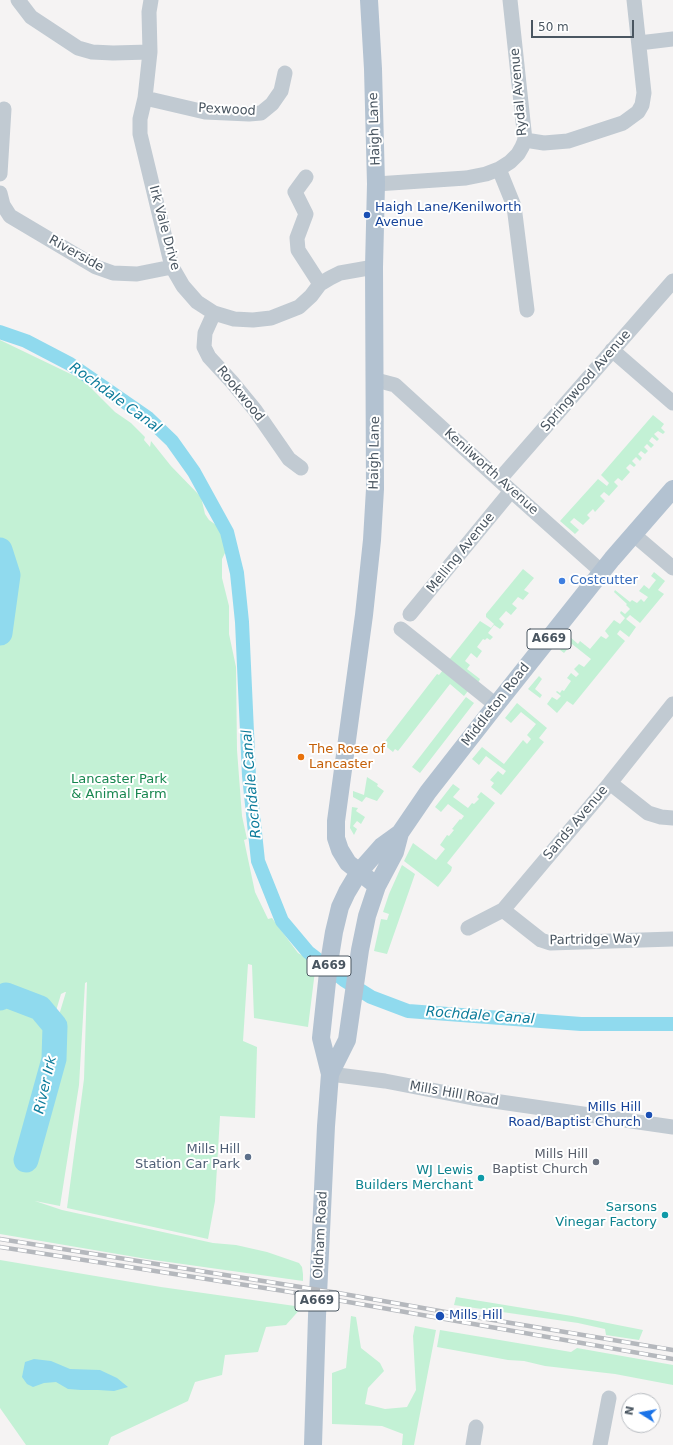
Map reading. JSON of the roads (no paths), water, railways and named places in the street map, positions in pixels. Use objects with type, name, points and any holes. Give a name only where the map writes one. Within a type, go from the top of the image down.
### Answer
[{"type":"main road","name":"Haigh Lane","points":[[369,0],[373,69],[376,184],[374,267],[376,380],[375,489],[372,540],[363,620],[336,821],[336,838],[340,850],[348,863],[377,886]]},
{"type":"main road","name":"Middleton Road","points":[[330,1074],[346,1040],[360,950],[367,916],[377,886],[395,852],[400,833],[428,792],[496,705],[633,534],[673,489]]},
{"type":"main road","name":"Middleton Road","points":[[330,1074],[321,1038],[334,932],[340,907],[359,872],[382,846],[400,833]]},
{"type":"main road","name":"Oldham Road","points":[[313,1445],[317,1316],[326,1126],[330,1074]]},
{"type":"street","points":[[18,0],[31,17],[78,48],[92,52],[150,52]]},
{"type":"street","name":"Irk Vale Drive","points":[[151,0],[149,12],[150,52],[145,98],[140,119],[140,134],[172,267],[182,286],[197,302],[214,313],[234,319],[253,320],[271,318],[299,307],[311,296],[320,284],[340,273],[374,267]]},
{"type":"street","name":"Rydal Avenue","points":[[376,184],[466,178],[486,174],[499,169],[510,162],[518,154],[525,140],[510,0]]},
{"type":"street","points":[[525,140],[544,143],[568,141],[623,123],[632,118],[638,112],[642,105],[644,93],[634,0]]},
{"type":"street","points":[[639,43],[673,39]]},
{"type":"street","name":"Pexwood","points":[[145,98],[205,112],[249,114],[261,113],[272,104],[281,90],[284,73]]},
{"type":"street","points":[[0,174],[4,109]]},
{"type":"street","points":[[499,169],[514,206],[527,310]]},
{"type":"street","points":[[306,177],[295,192],[306,214],[297,238],[298,250],[320,284]]},
{"type":"street","name":"Riverside","points":[[0,194],[3,204],[10,216],[96,267],[114,273],[137,274],[172,267]]},
{"type":"street","name":"Springwood Avenue","points":[[499,480],[673,281]]},
{"type":"street","name":"Rookwood","points":[[214,313],[205,333],[204,347],[209,357],[255,410],[288,459],[301,468]]},
{"type":"street","points":[[612,350],[673,402]]},
{"type":"street","name":"Kenilworth Avenue","points":[[376,380],[395,385],[602,572]]},
{"type":"street","name":"Melling Avenue","points":[[410,614],[511,491]]},
{"type":"street","points":[[633,534],[673,568]]},
{"type":"street","points":[[400,629],[496,705]]},
{"type":"street","name":"Sands Avenue","points":[[468,928],[503,910],[610,783],[673,704]]},
{"type":"street","points":[[610,783],[648,813],[661,817],[673,818]]},
{"type":"street","name":"Partridge Way","points":[[503,910],[541,940],[550,943],[673,939]]},
{"type":"street","name":"Mills Hill Road","points":[[330,1074],[385,1082],[473,1098],[673,1127]]},
{"type":"street","points":[[600,1445],[609,1398]]},
{"type":"street","points":[[473,1445],[476,1427]]},
{"type":"water","points":[[34,1359],[51,1361],[70,1369],[100,1370],[117,1378],[128,1387],[114,1391],[81,1390],[68,1389],[56,1382],[44,1383],[33,1387],[27,1384],[22,1377],[25,1362]]},
{"type":"waterway","name":"Rochdale Canal","points":[[0,332],[26,341],[70,364],[148,418],[172,441],[194,472],[227,532],[237,573],[242,622],[249,776],[258,861],[282,921],[308,952],[344,980],[371,997],[408,1011],[581,1024],[673,1024]]},
{"type":"waterway","name":"River Irk","points":[[0,550],[8,575],[0,633]]},
{"type":"waterway","name":"River Irk","points":[[0,998],[6,995],[40,1008],[55,1026],[54,1059],[26,1160]]},
{"type":"railway","points":[[0,1239],[338,1293],[673,1350]]},
{"type":"railway","points":[[0,1247],[297,1293],[673,1359]]},
{"type":"place","name":"Haigh Lane/Kenilworth Avenue","points":[[367,215]]},
{"type":"place","name":"Costcutter","points":[[562,581]]},
{"type":"place","name":"The Rose of Lancaster","points":[[301,757]]},
{"type":"place","name":"Mills Hill Road/Baptist Church","points":[[649,1115]]},
{"type":"place","name":"Mills Hill Station Car Park","points":[[248,1157]]},
{"type":"place","name":"Mills Hill Baptist Church","points":[[596,1162]]},
{"type":"place","name":"WJ Lewis Builders Merchant","points":[[481,1178]]},
{"type":"place","name":"Sarsons Vinegar Factory","points":[[665,1215]]},
{"type":"place","name":"Mills Hill","points":[[440,1316]]},
{"type":"park label","name":"Lancaster Park & Animal Farm","points":[[119,788]]}]
